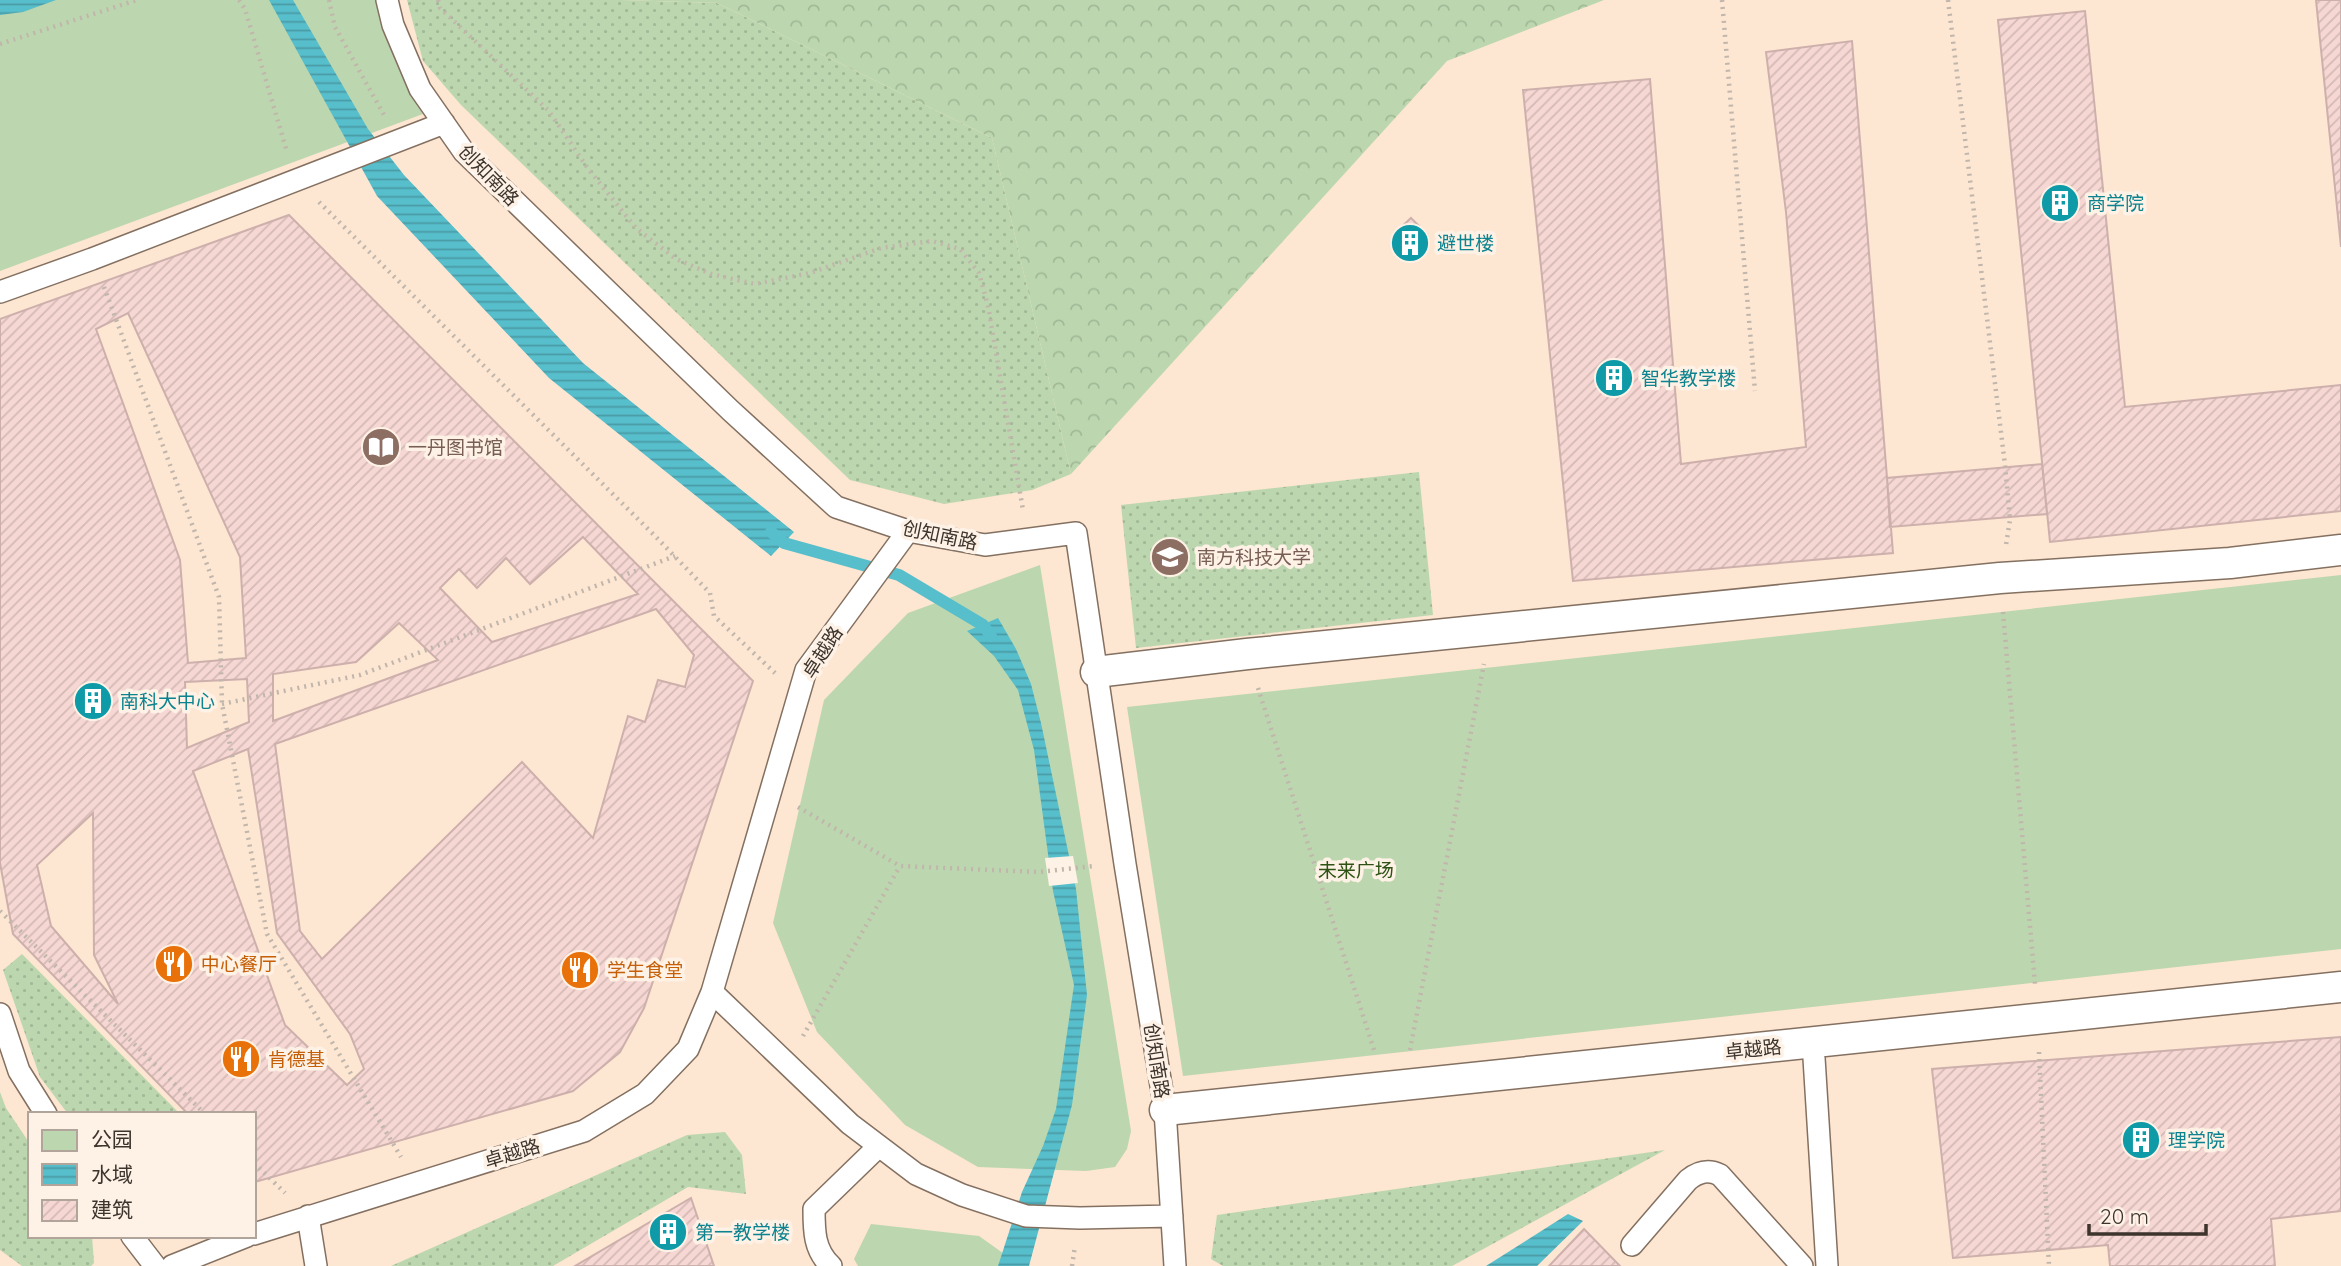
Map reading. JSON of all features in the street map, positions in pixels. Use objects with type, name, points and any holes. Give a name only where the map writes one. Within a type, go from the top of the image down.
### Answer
[{"type":"street","points":[[1096,672],[1247,654],[2000,578],[2230,563],[2341,550]]},
{"type":"street","name":"卓越路","points":[[1165,1110],[2341,987]]},
{"type":"lane","name":"创知南路","points":[[387,0],[393,25],[419,89],[464,152],[730,410],[836,506],[908,531],[985,545],[1076,533],[1165,1110],[1175,1266]]},
{"type":"lane","points":[[0,292],[444,123]]},
{"type":"lane","name":"卓越路","points":[[256,1233],[584,1131],[645,1094],[688,1049],[712,992],[806,670],[908,531]]},
{"type":"lane","points":[[712,992],[850,1124],[916,1174],[962,1195],[1026,1216],[1080,1219],[1172,1216]]},
{"type":"lane","points":[[0,1014],[19,1071],[45,1112]]},
{"type":"lane","points":[[1814,1058],[1827,1266]]},
{"type":"lane","points":[[831,1266],[821,1256],[814,1234],[814,1209],[880,1146]]},
{"type":"lane","points":[[1632,1245],[1688,1180],[1698,1173],[1709,1171],[1720,1175],[1802,1266]]},
{"type":"lane","points":[[308,1216],[316,1266]]},
{"type":"lane","points":[[134,1238],[155,1266]]},
{"type":"lane","points":[[172,1266],[232,1238]]},
{"type":"path","points":[[0,44],[137,0]]},
{"type":"path","points":[[239,0],[245,9],[295,179],[675,556],[710,593],[714,616],[764,662]]},
{"type":"path","points":[[329,0],[335,27],[398,140]]},
{"type":"path","points":[[438,0],[440,8],[548,110],[589,170],[636,228],[676,259],[711,274],[755,284],[810,273],[881,248],[932,241],[960,249],[979,273],[988,306],[1028,539]]},
{"type":"path","points":[[1722,0],[1755,391]]},
{"type":"path","points":[[1948,0],[2010,520],[2000,578],[2038,1018],[2049,1266]]},
{"type":"path","points":[[92,259],[219,597],[222,704],[267,934],[416,1182]]},
{"type":"path","points":[[222,704],[360,675],[675,556]]},
{"type":"path","points":[[1395,1086],[1491,630]]},
{"type":"path","points":[[1247,654],[1395,1086]]},
{"type":"path","points":[[770,790],[900,866],[1038,872],[1080,868]]},
{"type":"path","points":[[787,1064],[900,866]]},
{"type":"path","points":[[0,911],[203,1112]]},
{"type":"path","points":[[256,1165],[308,1216]]},
{"type":"shaded area","name":"南方科技大学","points":[[0,0],[2341,0],[2341,1266],[0,1266]]},
{"type":"green space","points":[[0,0],[378,0],[396,59],[423,114],[0,271]]},
{"type":"green space","points":[[407,0],[717,3],[992,138],[1071,474],[1032,490],[944,504],[850,480],[461,105],[423,61]]},
{"type":"green space","points":[[622,0],[1604,0],[1447,61],[1071,474],[992,138],[717,3]]},
{"type":"green space","points":[[1419,472],[1433,615],[1136,648],[1121,505]]},
{"type":"green space","points":[[1040,565],[1131,1131],[1127,1149],[1115,1167],[1086,1171],[978,1167],[905,1125],[817,1032],[773,923],[824,700],[908,613]]},
{"type":"green space","name":"未来广场","points":[[2341,575],[2341,949],[1183,1076],[1127,707]]},
{"type":"green space","points":[[22,954],[178,1112],[66,1112],[40,1077],[3,970]]},
{"type":"green space","points":[[0,1092],[6,1108],[28,1141],[28,1238],[92,1238],[94,1263],[91,1266],[22,1266],[0,1250]]},
{"type":"green space","points":[[725,1132],[742,1155],[746,1194],[688,1187],[553,1266],[391,1266],[687,1135]]},
{"type":"green space","points":[[1665,1150],[1452,1266],[1223,1266],[1211,1259],[1217,1215]]},
{"type":"green space","points":[[871,1224],[979,1236],[1021,1266],[858,1266],[854,1259]]},
{"type":"water","points":[[0,0],[56,0],[23,12],[0,15]]},
{"type":"water","points":[[269,0],[293,0],[368,129],[404,175],[583,363],[794,532],[771,556],[549,378],[377,196]]},
{"type":"water","points":[[998,618],[1016,649],[1031,684],[1041,723],[1076,889],[1087,995],[1072,1105],[1029,1266],[998,1266],[1022,1192],[1056,1109],[1074,985],[1053,891],[1034,750],[1018,690],[994,656],[967,631]]},
{"type":"water","points":[[1568,1214],[1583,1221],[1537,1266],[1486,1266]]},
{"type":"pier","points":[[1073,856],[1078,883],[1049,886],[1045,858]]},
{"type":"building","points":[[2316,0],[2341,0],[2341,247]]},
{"type":"building","name":"商学院","points":[[2085,11],[2125,407],[2341,385],[2341,511],[2050,542],[1998,20]]},
{"type":"building","name":"智华教学楼","points":[[1852,41],[1893,553],[1573,581],[1523,90],[1650,79],[1681,464],[1806,447],[1786,212],[1766,52]]},
{"type":"building","name":"南科大中心","points":[[289,215],[753,681],[644,1008],[620,1052],[573,1091],[256,1182],[256,1112],[186,1112],[13,934],[0,863],[0,319]],"holes":[[[128,313],[240,557],[246,658],[188,663],[180,560],[96,329]],[[583,537],[638,594],[492,642],[440,588],[459,569],[477,588],[506,558],[530,584]],[[656,609],[694,655],[685,687],[658,680],[645,722],[628,716],[593,838],[522,762],[322,959],[300,931],[275,744]],[[399,623],[438,660],[273,721],[273,674],[356,662]],[[247,679],[249,722],[187,748],[185,682]],[[248,749],[277,933],[350,1034],[364,1069],[347,1085],[285,1025],[193,771]],[[93,813],[94,955],[118,1004],[51,926],[37,865]]]},
{"type":"building","name":"避世楼","points":[[1411,218],[1427,234],[1410,251],[1394,234]]},
{"type":"building","points":[[2042,464],[2047,514],[1890,527],[1887,478]]},
{"type":"building","name":"理学院","points":[[2341,1037],[2341,1211],[2271,1219],[2275,1266],[2110,1266],[2108,1245],[1953,1258],[1932,1069]]},
{"type":"building","name":"第一教学楼","points":[[691,1198],[714,1266],[575,1266]]},
{"type":"building","points":[[1584,1229],[1620,1266],[1549,1266]]},
{"type":"waterway","points":[[771,532],[784,543],[899,575],[983,625],[991,636]]},
{"type":"place","name":"商学院","points":[[2060,203]]},
{"type":"place","name":"避世楼","points":[[1410,243]]},
{"type":"place","name":"智华教学楼","points":[[1614,378]]},
{"type":"place","name":"一丹图书馆","points":[[381,447]]},
{"type":"place","name":"南方科技大学","points":[[1170,557]]},
{"type":"place","name":"南科大中心","points":[[93,701]]},
{"type":"place","name":"中心餐厅","points":[[174,964]]},
{"type":"place","name":"学生食堂","points":[[580,970]]},
{"type":"place","name":"肯德基","points":[[241,1059]]},
{"type":"place","name":"理学院","points":[[2141,1140]]},
{"type":"place","name":"第一教学楼","points":[[668,1232]]}]
